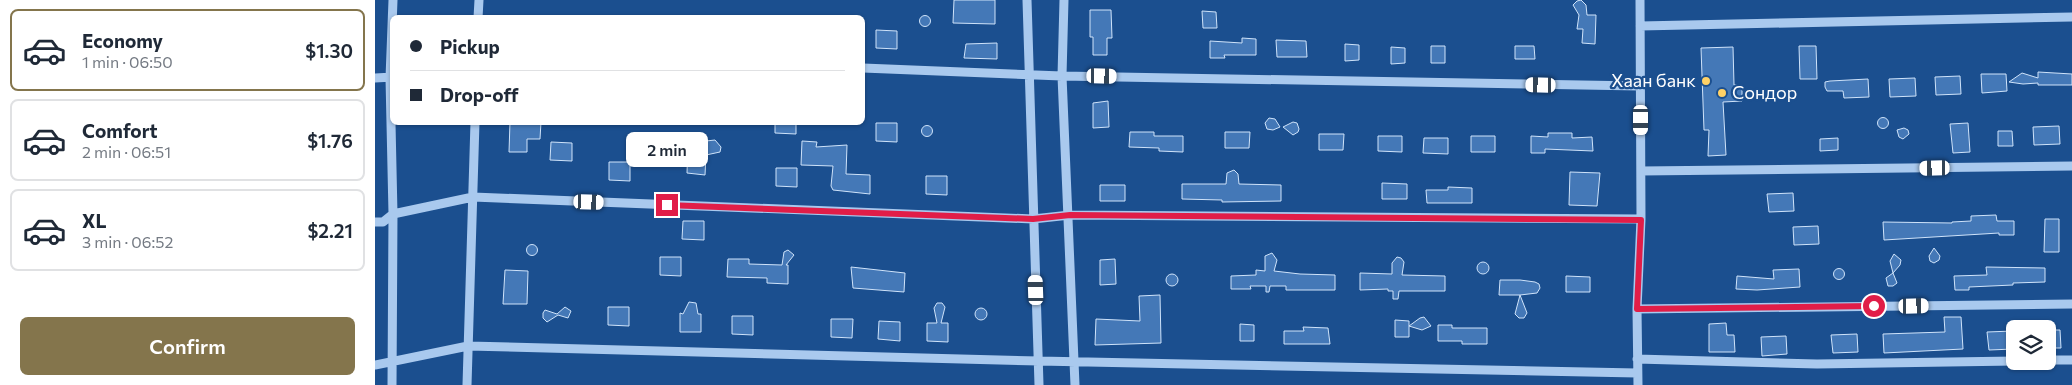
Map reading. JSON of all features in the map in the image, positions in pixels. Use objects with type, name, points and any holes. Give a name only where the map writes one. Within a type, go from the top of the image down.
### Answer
[{"type":"street","points":[[393,0],[393,15]]},
{"type":"street","points":[[478,15],[479,0]]},
{"type":"street","points":[[1027,0],[1031,74],[1033,219],[1039,385]]},
{"type":"street","points":[[1064,0],[1062,76],[1070,215],[1075,385]]},
{"type":"street","points":[[1638,385],[1637,309],[1641,220],[1640,0]]},
{"type":"street","points":[[1640,26],[2072,17]]},
{"type":"street","points":[[865,68],[1062,76],[1640,86]]},
{"type":"street","points":[[375,78],[390,77]]},
{"type":"street","points":[[391,385],[393,214],[392,125]]},
{"type":"street","points":[[467,385],[475,125]]},
{"type":"street","points":[[1641,171],[2072,166]]},
{"type":"street","points":[[375,222],[383,222],[393,214],[473,197],[1033,219],[1070,215],[1641,220]]},
{"type":"street","points":[[1637,309],[2072,304]]},
{"type":"street","points":[[375,364],[467,346],[1039,361],[1637,373]]},
{"type":"street","points":[[1637,359],[1817,364],[2006,361]]},
{"type":"street","points":[[2056,360],[2072,360]]},
{"type":"building","points":[[954,0],[995,0],[995,24],[953,23]]},
{"type":"building","points":[[1581,0],[1586,5],[1587,15],[1596,15],[1595,44],[1582,43],[1583,29],[1577,29],[1579,15],[1573,5]]},
{"type":"building","points":[[1090,10],[1111,10],[1112,38],[1107,38],[1107,55],[1093,55],[1093,37],[1090,37]]},
{"type":"building","points":[[1202,11],[1216,12],[1217,28],[1203,28]]},
{"type":"building","points":[[925,15],[931,21],[925,27],[919,21]]},
{"type":"building","points":[[876,30],[897,31],[897,49],[876,48]]},
{"type":"building","points":[[1242,38],[1256,39],[1256,55],[1224,55],[1225,58],[1210,58],[1210,41],[1242,43]]},
{"type":"building","points":[[1276,40],[1306,41],[1307,57],[1277,57]]},
{"type":"building","points":[[997,43],[997,59],[964,58],[966,44]]},
{"type":"building","points":[[1345,44],[1359,45],[1359,60],[1345,61]]},
{"type":"building","points":[[1431,46],[1445,46],[1445,63],[1431,63]]},
{"type":"building","points":[[1515,46],[1534,46],[1535,59],[1515,59]]},
{"type":"building","points":[[1799,46],[1816,46],[1817,79],[1800,79]]},
{"type":"building","points":[[1391,47],[1405,48],[1405,63],[1391,64]]},
{"type":"building","name":"Сондор","points":[[1733,47],[1734,85],[1742,85],[1742,101],[1723,102],[1726,155],[1708,156],[1709,130],[1704,130],[1701,48]]},
{"type":"building","points":[[2038,72],[2072,74],[2072,85],[2038,85],[2038,83],[2023,84],[2009,82],[2022,73],[2038,78]]},
{"type":"building","points":[[1981,74],[2006,74],[2007,91],[1982,93]]},
{"type":"building","points":[[1960,76],[1961,94],[1936,95],[1935,77]]},
{"type":"building","points":[[1915,78],[1916,96],[1890,97],[1889,79]]},
{"type":"building","points":[[1868,79],[1869,97],[1844,98],[1843,91],[1827,91],[1825,87],[1825,82],[1830,81]]},
{"type":"building","points":[[1108,101],[1109,127],[1093,128],[1093,103]]},
{"type":"building","points":[[1883,117],[1889,123],[1883,129],[1877,123]]},
{"type":"building","points":[[1269,118],[1275,119],[1280,127],[1273,130],[1267,129],[1265,123]]},
{"type":"building","points":[[1293,122],[1297,123],[1299,129],[1293,135],[1283,127]]},
{"type":"building","points":[[876,123],[897,123],[897,142],[876,141]]},
{"type":"building","points":[[1968,123],[1970,152],[1953,153],[1950,124]]},
{"type":"building","points":[[510,125],[541,125],[540,139],[527,139],[527,152],[509,152]]},
{"type":"building","points":[[775,125],[796,125],[796,134],[775,133]]},
{"type":"building","points":[[927,125],[933,131],[927,137],[921,131]]},
{"type":"building","points":[[2059,126],[2060,144],[2034,145],[2033,127]]},
{"type":"building","points":[[1904,128],[1908,130],[1909,134],[1903,139],[1899,137],[1897,130]]},
{"type":"building","points":[[1998,131],[2012,131],[2013,146],[1998,146]]},
{"type":"building","points":[[1130,132],[1154,132],[1154,136],[1183,136],[1183,152],[1159,151],[1159,148],[1129,147]]},
{"type":"building","points":[[1225,132],[1250,132],[1249,148],[1225,148]]},
{"type":"building","points":[[1548,133],[1572,133],[1572,138],[1592,137],[1593,151],[1545,149],[1545,153],[1531,153],[1531,136],[1548,137]]},
{"type":"building","points":[[1319,134],[1344,134],[1343,150],[1319,150]]},
{"type":"building","points":[[1378,136],[1402,136],[1402,152],[1378,151]]},
{"type":"building","points":[[1471,136],[1495,136],[1495,152],[1471,152]]},
{"type":"building","points":[[1424,138],[1448,138],[1448,154],[1423,153]]},
{"type":"building","points":[[1838,138],[1838,150],[1820,151],[1820,139]]},
{"type":"building","points":[[715,140],[721,147],[720,152],[706,155],[705,175],[687,173],[688,143]]},
{"type":"building","points":[[802,141],[817,142],[816,147],[847,145],[846,174],[870,175],[870,194],[833,190],[831,186],[833,166],[801,165]]},
{"type":"building","points":[[551,142],[572,143],[572,161],[550,160]]},
{"type":"building","points":[[647,146],[653,152],[647,158],[641,152]]},
{"type":"building","points":[[609,162],[630,162],[630,181],[609,180]]},
{"type":"building","points":[[776,168],[797,168],[797,187],[776,186]]},
{"type":"building","points":[[1234,170],[1238,174],[1239,184],[1281,185],[1281,201],[1222,202],[1222,200],[1182,199],[1182,184],[1226,184],[1227,173]]},
{"type":"building","points":[[1570,172],[1600,173],[1597,206],[1569,205]]},
{"type":"building","points":[[926,176],[947,176],[947,195],[926,194]]},
{"type":"building","points":[[1382,183],[1407,184],[1407,199],[1382,199]]},
{"type":"building","points":[[1100,185],[1125,185],[1125,201],[1100,201]]},
{"type":"building","points":[[1448,187],[1472,188],[1472,203],[1427,203],[1426,190],[1448,190]]},
{"type":"building","points":[[1793,193],[1794,211],[1769,212],[1767,194]]},
{"type":"building","points":[[1996,215],[1997,221],[2014,221],[2014,235],[1999,235],[1999,233],[1884,240],[1883,222],[1952,223],[1971,221],[1971,216]]},
{"type":"building","points":[[2045,219],[2059,219],[2059,252],[2044,252]]},
{"type":"building","points":[[683,221],[704,221],[704,240],[682,239]]},
{"type":"building","points":[[1818,226],[1819,244],[1794,245],[1793,227]]},
{"type":"building","points":[[532,244],[538,250],[532,256],[526,250]]},
{"type":"building","points":[[1934,248],[1940,256],[1939,260],[1934,263],[1930,261],[1929,256]]},
{"type":"building","points":[[788,250],[794,255],[786,265],[788,265],[788,284],[767,283],[767,278],[727,277],[728,259],[749,259],[749,264],[782,265],[784,252]]},
{"type":"building","points":[[1272,253],[1277,260],[1274,271],[1335,275],[1335,290],[1286,290],[1286,286],[1270,286],[1269,292],[1266,292],[1266,286],[1250,286],[1251,289],[1231,289],[1231,276],[1256,275],[1256,270],[1265,271],[1265,256]]},
{"type":"building","points":[[1894,254],[1901,260],[1900,265],[1893,273],[1890,261]]},
{"type":"building","points":[[660,257],[681,257],[681,276],[660,275]]},
{"type":"building","points":[[1397,257],[1401,258],[1404,262],[1402,275],[1445,276],[1445,291],[1399,291],[1398,299],[1393,299],[1393,291],[1388,291],[1388,289],[1360,290],[1360,273],[1392,274],[1392,263]]},
{"type":"building","points":[[1115,259],[1116,284],[1100,285],[1100,260]]},
{"type":"building","points":[[1481,262],[1485,262],[1489,268],[1485,274],[1481,274],[1477,270],[1477,266]]},
{"type":"building","points":[[851,267],[905,273],[904,292],[853,288]]},
{"type":"building","points":[[1986,267],[2045,268],[2045,282],[2013,283],[2013,285],[1969,287],[1969,290],[1955,290],[1954,276],[1987,275]]},
{"type":"building","points":[[1839,268],[1845,274],[1839,280],[1833,274]]},
{"type":"building","points":[[1799,269],[1800,287],[1757,290],[1736,289],[1737,276],[1774,279],[1773,270]]},
{"type":"building","points":[[505,270],[528,271],[527,304],[503,304]]},
{"type":"building","points":[[1893,273],[1897,283],[1893,286],[1888,286],[1886,278]]},
{"type":"building","points":[[1170,274],[1174,274],[1178,280],[1174,286],[1170,286],[1166,282],[1166,278]]},
{"type":"building","points":[[1566,276],[1590,277],[1590,292],[1566,292]]},
{"type":"building","points":[[1500,280],[1535,282],[1539,284],[1540,288],[1537,293],[1499,295]]},
{"type":"building","points":[[1160,295],[1161,343],[1095,345],[1096,319],[1140,321],[1139,296]]},
{"type":"building","points":[[1520,295],[1527,313],[1524,318],[1519,318],[1515,314]]},
{"type":"building","points":[[689,302],[696,303],[698,314],[701,314],[701,332],[680,332],[680,313],[683,314]]},
{"type":"building","points":[[937,303],[942,303],[945,307],[941,323],[948,323],[948,342],[927,341],[927,323],[937,323],[934,308]]},
{"type":"building","points":[[565,307],[571,311],[568,318],[558,315],[547,322],[543,318],[545,310],[557,314]]},
{"type":"building","points":[[608,307],[629,307],[629,326],[608,325]]},
{"type":"building","points":[[979,308],[983,308],[987,314],[983,320],[979,320],[975,316],[975,312]]},
{"type":"building","points":[[732,316],[753,316],[753,335],[732,334]]},
{"type":"building","points":[[1424,317],[1431,326],[1422,330],[1409,326]]},
{"type":"building","points":[[1944,317],[1961,317],[1963,349],[1884,353],[1883,334],[1945,332]]},
{"type":"building","points":[[831,319],[853,319],[852,338],[831,337]]},
{"type":"building","points":[[1395,320],[1409,321],[1409,337],[1395,337]]},
{"type":"building","points":[[879,321],[900,322],[900,341],[878,339]]},
{"type":"building","points":[[1726,323],[1727,335],[1734,335],[1735,352],[1709,352],[1709,324]]},
{"type":"building","points":[[1240,324],[1254,325],[1254,341],[1240,341]]},
{"type":"building","points":[[1438,325],[1452,325],[1452,328],[1487,328],[1487,344],[1462,344],[1462,341],[1438,341]]},
{"type":"building","points":[[1303,327],[1328,328],[1330,344],[1284,344],[1284,331],[1304,331]]},
{"type":"building","points":[[2056,330],[2060,330],[2061,348],[2056,348]]},
{"type":"building","points":[[2006,331],[2006,349],[1989,350],[1987,332]]},
{"type":"building","points":[[1857,334],[1858,352],[1833,353],[1831,335]]},
{"type":"building","points":[[1786,336],[1787,354],[1762,356],[1761,337]]},
{"type":"place","name":"Хаан банк","points":[[1706,81]]},
{"type":"place","name":"Сондор","points":[[1722,93]]},
{"type":"route","points":[[667,205],[1033,219],[1070,215],[1641,220],[1637,309],[1874,306]]}]
